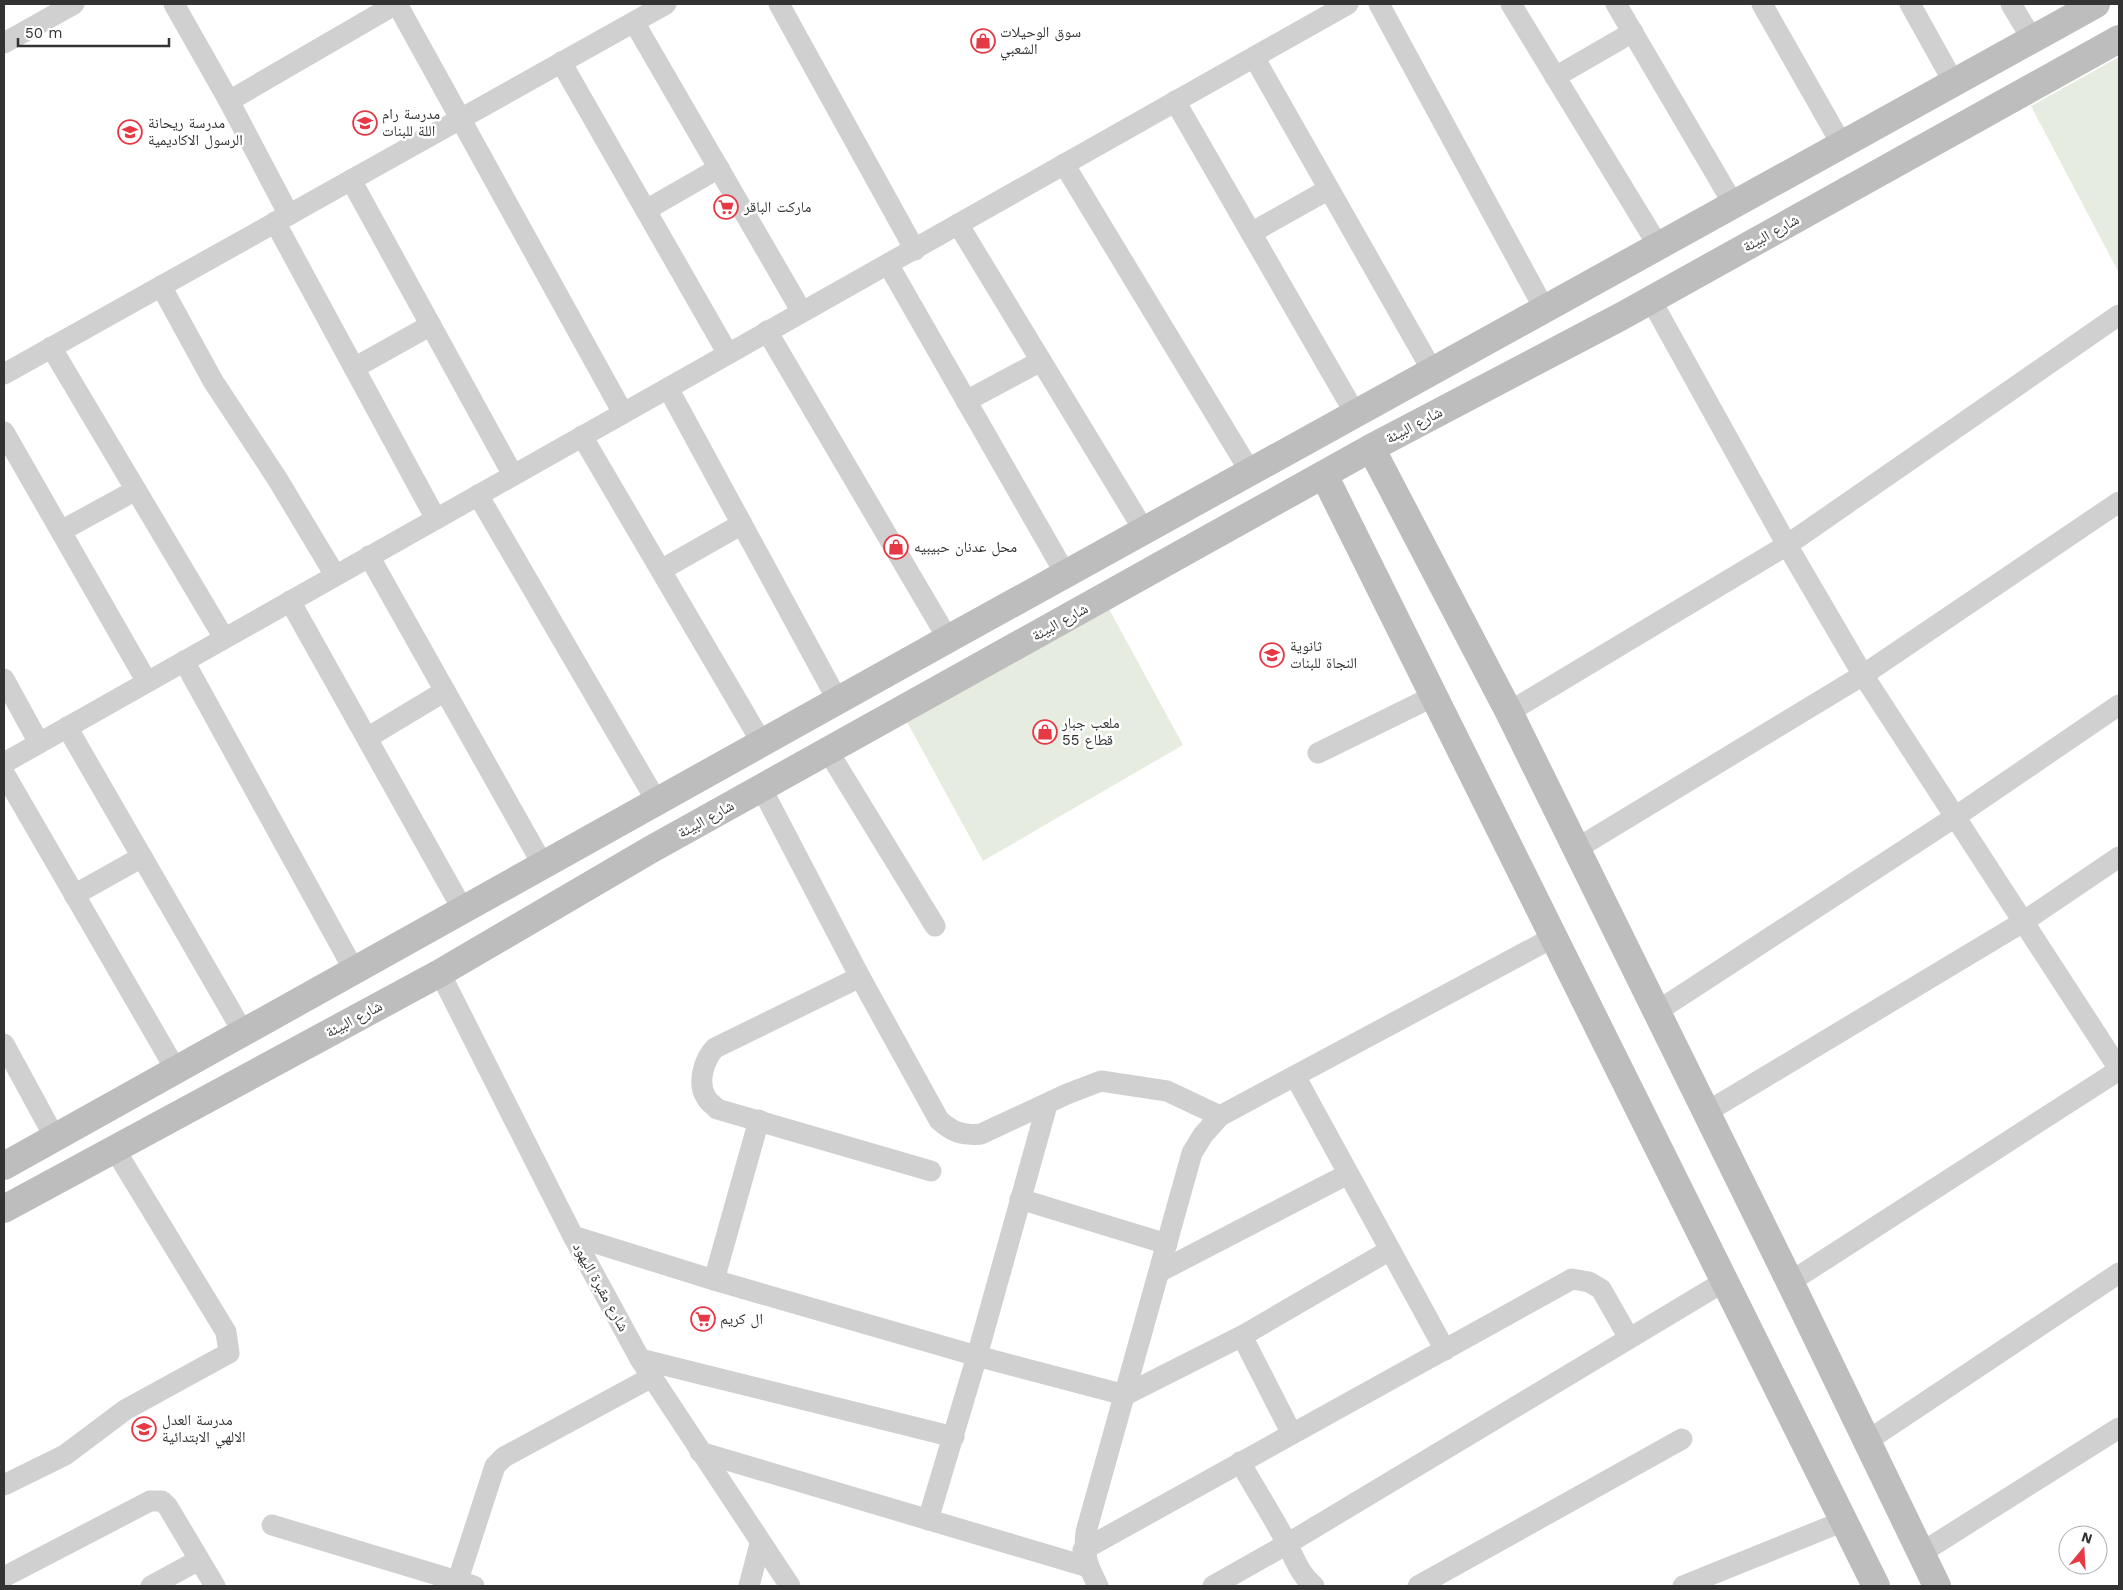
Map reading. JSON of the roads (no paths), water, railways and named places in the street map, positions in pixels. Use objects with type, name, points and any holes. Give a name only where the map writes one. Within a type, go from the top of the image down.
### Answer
[{"type":"street","points":[[4,43],[74,4]]},
{"type":"street","points":[[174,4],[229,101],[282,218],[354,368],[436,518]]},
{"type":"street","points":[[229,101],[396,4],[623,413]]},
{"type":"street","points":[[4,374],[666,4]]},
{"type":"street","points":[[779,4],[915,250]]},
{"type":"street","points":[[1379,4],[1545,310]]},
{"type":"street","points":[[1511,4],[1659,247]]},
{"type":"street","points":[[1616,4],[1734,205]]},
{"type":"street","points":[[1762,4],[1842,145]]},
{"type":"street","points":[[1910,4],[1954,83]]},
{"type":"street","points":[[2011,4],[2032,39]]},
{"type":"street","points":[[4,1166],[762,743],[2096,4]]},
{"type":"street","points":[[4,763],[768,331],[915,250],[1254,57],[1334,7]]},
{"type":"street","points":[[634,22],[802,312]]},
{"type":"street","points":[[2057,26],[2076,64]]},
{"type":"street","points":[[1555,77],[1633,32]]},
{"type":"street","name":"شارع البيئة","points":[[4,1210],[114,1148],[440,973],[650,850],[1371,448],[1651,300],[2119,39]]},
{"type":"street","points":[[1254,57],[1433,372]]},
{"type":"street","points":[[561,62],[728,354]]},
{"type":"street","points":[[1175,101],[1356,415]]},
{"type":"street","points":[[1064,164],[1251,473]]},
{"type":"street","points":[[646,210],[719,168]]},
{"type":"street","points":[[351,180],[514,475]]},
{"type":"street","points":[[1251,233],[1329,189]]},
{"type":"street","points":[[958,224],[1145,532]]},
{"type":"street","points":[[888,264],[1066,575]]},
{"type":"street","points":[[161,286],[213,381],[278,480],[335,575]]},
{"type":"street","points":[[1651,300],[1787,545],[1863,675],[2119,1070],[1790,1282]]},
{"type":"street","points":[[1509,712],[1787,545],[2119,315]]},
{"type":"street","points":[[354,368],[431,325]]},
{"type":"street","points":[[768,331],[948,640]]},
{"type":"street","points":[[51,347],[224,638]]},
{"type":"street","points":[[966,401],[1041,361]]},
{"type":"street","points":[[668,388],[838,701]]},
{"type":"street","points":[[4,432],[147,682]]},
{"type":"street","points":[[582,436],[762,743]]},
{"type":"street","points":[[1371,448],[1509,712],[1790,1282],[1937,1586]]},
{"type":"street","points":[[1324,475],[1876,1586]]},
{"type":"street","points":[[61,531],[136,490]]},
{"type":"street","points":[[478,495],[657,802]]},
{"type":"street","points":[[1576,849],[1863,675],[2119,502]]},
{"type":"street","points":[[660,570],[742,524]]},
{"type":"street","points":[[369,556],[543,865]]},
{"type":"street","points":[[290,601],[463,910]]},
{"type":"street","points":[[184,661],[354,970]]},
{"type":"street","points":[[4,678],[39,743]]},
{"type":"street","points":[[367,738],[446,692]]},
{"type":"street","points":[[1318,753],[1434,696]]},
{"type":"street","points":[[1656,1012],[1955,817],[2119,705]]},
{"type":"street","points":[[67,727],[243,1032]]},
{"type":"street","points":[[828,751],[935,926]]},
{"type":"street","points":[[4,773],[176,1070]]},
{"type":"street","points":[[762,788],[860,977],[936,1115],[948,1128],[964,1134],[981,1134],[1101,1081],[1167,1091],[1220,1116]]},
{"type":"street","points":[[629,817],[650,850]]},
{"type":"street","points":[[74,895],[142,857]]},
{"type":"street","points":[[1706,1113],[2023,922],[2119,857]]},
{"type":"street","points":[[1098,1586],[1086,1559],[1086,1532],[1192,1153],[1203,1135],[1220,1116],[1554,937]]},
{"type":"street","name":"شارع مقبرة اليهود","points":[[440,973],[573,1236],[640,1359],[760,1544],[790,1586]]},
{"type":"street","points":[[860,977],[714,1048],[707,1055],[701,1087],[706,1098],[717,1109],[931,1171]]},
{"type":"street","points":[[4,1044],[54,1138]]},
{"type":"street","points":[[1295,1076],[1445,1350]]},
{"type":"street","points":[[928,1520],[954,1437],[1047,1104]]},
{"type":"street","points":[[714,1280],[758,1120]]},
{"type":"street","points":[[4,1485],[65,1455],[125,1410],[229,1352],[226,1332],[114,1148]]},
{"type":"street","points":[[1158,1272],[1348,1174]]},
{"type":"street","points":[[1020,1199],[1167,1244]]},
{"type":"street","points":[[573,1236],[714,1280],[977,1356],[1125,1395],[1242,1336],[1390,1250]]},
{"type":"street","points":[[1867,1441],[2119,1273]]},
{"type":"street","points":[[700,1452],[928,1520],[1086,1559],[1240,1462],[1572,1279],[1589,1282],[1601,1289],[1630,1338]]},
{"type":"street","points":[[1213,1586],[1287,1544],[1725,1281]]},
{"type":"street","points":[[1242,1336],[1292,1434]]},
{"type":"street","points":[[640,1359],[954,1437]]},
{"type":"street","points":[[272,1525],[463,1585],[495,1466],[504,1457],[652,1377]]},
{"type":"street","points":[[1921,1553],[2119,1428]]},
{"type":"street","points":[[1418,1586],[1682,1439]]},
{"type":"street","points":[[1240,1462],[1287,1544],[1293,1559],[1308,1582],[1314,1586]]},
{"type":"street","points":[[4,1577],[150,1501],[162,1501],[168,1507],[215,1586]]},
{"type":"street","points":[[1683,1586],[1844,1521]]},
{"type":"street","points":[[749,1586],[760,1544]]},
{"type":"street","points":[[151,1586],[199,1560]]},
{"type":"place","name":"سوق الوحيلات الشعبي","points":[[983,41]]},
{"type":"place","name":"مدرسة رام اللة للبنات","points":[[365,123]]},
{"type":"place","name":"مدرسة ريحانة الرسول الاكاديمية","points":[[130,132]]},
{"type":"place","name":"ماركت الباقر","points":[[726,207]]},
{"type":"place","name":"محل عدنان حبيبيه","points":[[896,547]]},
{"type":"place","name":"ثانوية النجاة للبنات","points":[[1272,655]]},
{"type":"place","name":"ملعب جبار قطاع 55","points":[[1045,732]]},
{"type":"place","name":"ال كريم","points":[[703,1319]]},
{"type":"place","name":"مدرسة العدل الالهي الابتدائية","points":[[144,1429]]}]
